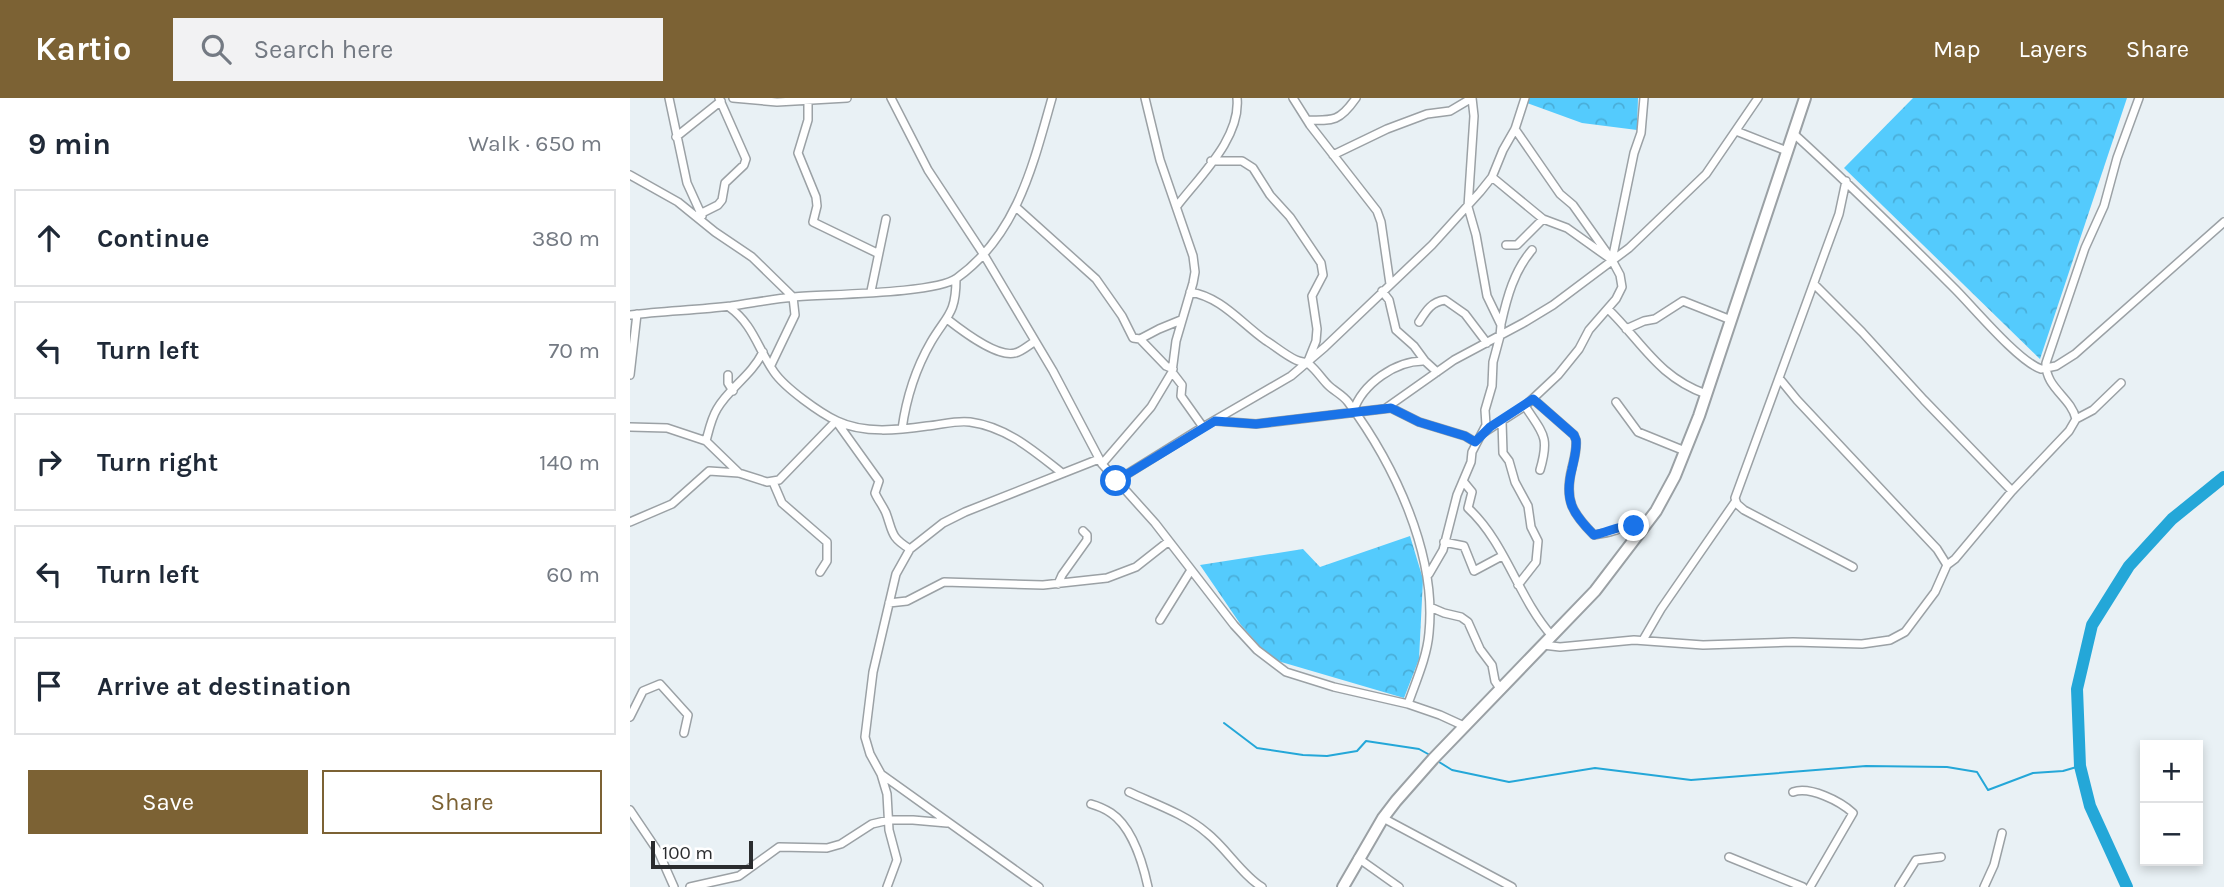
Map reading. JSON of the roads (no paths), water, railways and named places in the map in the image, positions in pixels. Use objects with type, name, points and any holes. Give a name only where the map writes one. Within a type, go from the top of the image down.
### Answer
[{"type":"main road","points":[[1343,887],[1383,818],[1433,759],[1595,592],[1642,532],[1665,495],[1706,394],[1805,98]]},
{"type":"street","points":[[669,98],[674,111],[676,137],[687,183],[707,226]]},
{"type":"street","points":[[733,98],[762,102],[808,102],[847,98]]},
{"type":"street","points":[[891,98],[919,156],[984,255],[1053,371],[1100,462],[1169,541],[1257,650],[1286,672],[1334,687],[1408,704],[1464,726]]},
{"type":"street","points":[[630,375],[634,315],[793,297],[926,288],[956,279],[984,255],[1004,230],[1016,207],[1052,98]]},
{"type":"street","points":[[887,887],[897,860],[887,794],[865,737],[873,673],[896,574],[910,549],[954,517],[1062,473],[1100,462],[1151,407],[1173,370],[1181,320],[1195,264],[1160,160],[1145,98]]},
{"type":"street","points":[[1177,206],[1224,145],[1233,126],[1238,107],[1237,98]]},
{"type":"street","points":[[1293,98],[1333,155],[1374,206],[1381,222],[1390,284]]},
{"type":"street","points":[[1307,120],[1329,121],[1341,116],[1356,98]]},
{"type":"street","points":[[1333,155],[1387,129],[1427,114],[1450,111],[1472,98],[1474,116],[1468,207],[1487,296],[1501,325]]},
{"type":"street","points":[[1116,481],[1292,376],[1308,362],[1468,207],[1492,177],[1515,129],[1525,98]]},
{"type":"street","points":[[1612,260],[1634,153],[1641,133],[1644,98]]},
{"type":"street","points":[[1386,408],[1454,360],[1553,305],[1629,248],[1706,174],[1758,98]]},
{"type":"street","points":[[2076,419],[2071,406],[2049,380],[2046,369],[2049,350],[2085,248],[2104,206],[2139,98]]},
{"type":"street","points":[[676,137],[720,100],[746,159],[744,165],[725,183],[722,200],[718,205],[701,214]]},
{"type":"street","points":[[808,102],[808,120],[798,153],[816,197],[813,222],[877,253]]},
{"type":"street","points":[[1429,575],[1444,542],[1471,462],[1475,442],[1483,433],[1525,406],[1563,369],[1622,287],[1620,275],[1612,260],[1573,205],[1560,194],[1515,129]]},
{"type":"street","points":[[1736,131],[1787,151]]},
{"type":"street","points":[[1793,133],[1846,181],[1986,322],[2035,367],[2046,369],[2075,354],[2224,222]]},
{"type":"street","points":[[1211,161],[1242,161],[1253,168],[1321,263],[1323,275],[1312,296],[1316,341],[1308,362]]},
{"type":"street","points":[[630,175],[678,202],[752,257],[793,297],[795,315],[771,366]]},
{"type":"street","points":[[1492,177],[1543,219],[1567,228],[1612,260]]},
{"type":"street","points":[[1643,640],[1661,609],[1735,502],[1735,494],[1839,214],[1846,181]]},
{"type":"street","points":[[1016,207],[1096,279],[1122,316],[1133,338],[1140,340],[1173,370],[1182,385],[1181,396],[1203,427]]},
{"type":"street","points":[[871,291],[886,219]]},
{"type":"street","points":[[1506,245],[1517,245],[1543,219]]},
{"type":"street","points":[[1483,433],[1501,325],[1513,282],[1520,266],[1532,250]]},
{"type":"street","points":[[902,429],[905,408],[924,356],[956,299],[956,279]]},
{"type":"street","points":[[1814,284],[2012,491]]},
{"type":"street","points":[[1382,291],[1390,300],[1396,330],[1437,372]]},
{"type":"street","points":[[1190,292],[1218,301],[1249,329],[1296,360],[1308,362],[1348,402],[1385,457],[1406,505],[1429,575],[1429,633],[1425,655],[1408,704]]},
{"type":"street","points":[[1419,322],[1436,301],[1445,300],[1465,314],[1488,343]]},
{"type":"street","points":[[1626,329],[1655,319],[1683,301],[1731,320]]},
{"type":"street","points":[[729,306],[741,315],[783,382],[836,421],[879,481],[875,493],[885,509],[896,541],[910,549]]},
{"type":"street","points":[[1608,309],[1667,373],[1681,383],[1706,394]]},
{"type":"street","points":[[947,319],[1001,352],[1015,354],[1034,342]]},
{"type":"street","points":[[1140,340],[1159,328],[1181,320]]},
{"type":"street","points":[[706,441],[719,406],[746,378],[763,352]]},
{"type":"street","points":[[1353,412],[1363,394],[1381,377],[1402,364],[1425,361]]},
{"type":"street","points":[[728,375],[728,383],[733,391]]},
{"type":"street","points":[[1779,378],[1937,549],[1947,565]]},
{"type":"street","points":[[1543,645],[1560,647],[1643,640],[1703,645],[1793,642],[1862,644],[1900,636],[1935,592],[1947,565],[1980,532],[2012,491],[2069,431],[2076,419],[2093,410],[2121,383]]},
{"type":"street","points":[[1533,399],[1574,435],[1576,440],[1568,493],[1569,503],[1581,522],[1594,535],[1628,525],[1642,532]]},
{"type":"street","points":[[1616,402],[1638,432],[1685,451]]},
{"type":"street","points":[[1525,406],[1543,434],[1547,449],[1540,470]]},
{"type":"street","points":[[1215,421],[1256,424],[1386,408],[1396,409],[1419,422],[1465,436],[1475,442]]},
{"type":"street","points":[[836,421],[864,428],[902,429],[960,421],[985,425],[1026,444],[1062,473]]},
{"type":"street","points":[[630,522],[672,504],[709,471],[739,473],[756,480],[773,482],[785,477],[836,421]]},
{"type":"street","points":[[1502,421],[1503,453],[1528,506],[1531,527],[1538,541],[1536,562],[1518,585]]},
{"type":"street","points":[[630,428],[667,428],[706,441],[739,473]]},
{"type":"street","points":[[1463,481],[1472,492],[1468,508],[1483,522],[1536,617],[1552,636]]},
{"type":"street","points":[[773,482],[782,503],[827,541],[827,561],[820,572]]},
{"type":"street","points":[[1735,502],[1744,510],[1853,567]]},
{"type":"street","points":[[1058,584],[1087,540],[1083,531]]},
{"type":"street","points":[[889,603],[907,601],[944,582],[1058,584],[1107,579],[1136,567],[1169,541]]},
{"type":"street","points":[[1444,542],[1464,546],[1474,571],[1502,556]]},
{"type":"street","points":[[1160,620],[1191,570]]},
{"type":"street","points":[[1430,607],[1468,622],[1480,649],[1492,665],[1495,681],[1501,690]]},
{"type":"street","points":[[630,716],[643,691],[660,684],[688,715],[684,733]]},
{"type":"street","points":[[881,774],[1039,887]]},
{"type":"street","points":[[1793,792],[1809,790],[1853,813],[1810,887]]},
{"type":"street","points":[[1129,792],[1205,831],[1262,887]]},
{"type":"street","points":[[1091,803],[1112,813],[1119,820],[1136,849],[1148,887]]},
{"type":"street","points":[[630,810],[659,853],[674,887]]},
{"type":"street","points":[[1383,818],[1512,887]]},
{"type":"street","points":[[690,887],[739,876],[779,847],[827,848],[841,844],[872,824],[889,820],[913,820],[950,824]]},
{"type":"street","points":[[1983,887],[1994,865],[2001,834]]},
{"type":"street","points":[[1729,857],[1803,887]]},
{"type":"street","points":[[1899,887],[1916,860],[1941,857]]},
{"type":"street","points":[[1358,858],[1399,887]]},
{"type":"waterway","points":[[2127,887],[2090,806],[2080,766],[2077,689],[2092,625],[2129,566],[2172,519],[2224,477]]},
{"type":"waterway","points":[[1224,723],[1257,748],[1303,755],[1327,756],[1357,751],[1366,741],[1419,749],[1428,754]]},
{"type":"waterway","points":[[1439,762],[1452,770],[1509,782],[1595,768],[1691,780],[1866,766],[1947,767],[1977,772],[1988,790],[2033,773],[2063,771],[2080,766]]}]
